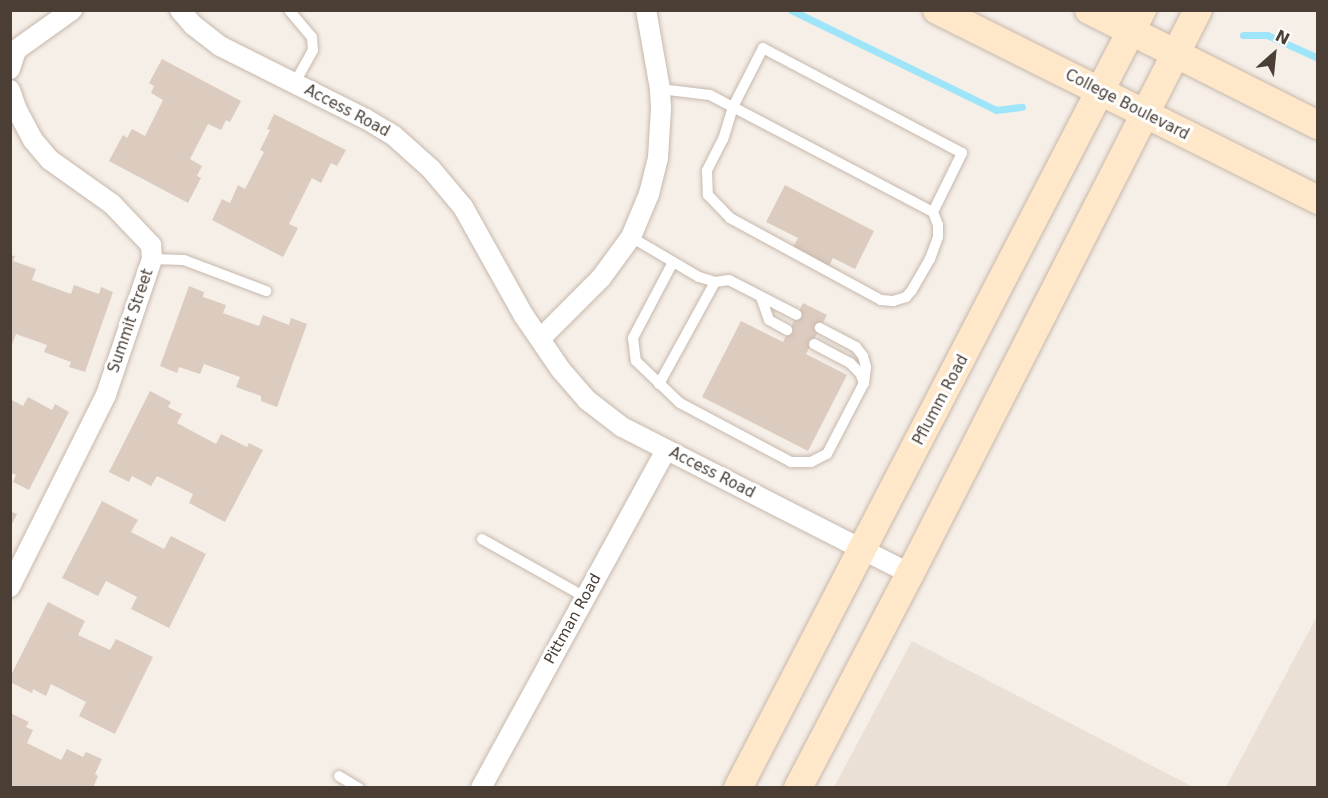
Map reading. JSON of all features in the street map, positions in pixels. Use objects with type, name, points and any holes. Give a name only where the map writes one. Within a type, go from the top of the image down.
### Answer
[{"type":"main road","name":"College Boulevard","points":[[937,10],[1317,200]]},
{"type":"main road","points":[[1089,10],[1137,21],[1176,54],[1317,125]]},
{"type":"main road","points":[[798,788],[1198,10]]},
{"type":"main road","name":"Pflumm Road","points":[[738,788],[1137,21]]},
{"type":"street","points":[[12,56],[72,10]]},
{"type":"street","name":"Access Road","points":[[180,10],[193,25],[220,46],[393,135],[431,168],[463,207],[524,316],[561,370],[587,400],[622,427],[910,574]]},
{"type":"street","points":[[541,338],[601,278],[631,237],[649,194],[658,158],[660,89],[646,10]]},
{"type":"street","name":"Summit Street","points":[[10,90],[17,110],[33,140],[44,153],[112,204],[150,245],[152,259],[106,395],[10,587]]},
{"type":"street","name":"Pittman Road","points":[[481,788],[666,450]]},
{"type":"lane","points":[[290,10],[312,37],[313,50],[295,83]]},
{"type":"lane","points":[[660,89],[710,95],[733,107],[933,212],[938,225],[938,237],[930,259],[912,290],[893,301],[880,300],[747,228],[718,208],[708,195],[707,171],[723,139],[733,107],[763,48],[962,153],[933,212]]},
{"type":"lane","points":[[631,237],[699,277],[715,282],[729,280],[797,315]]},
{"type":"lane","points":[[152,259],[184,260],[266,291]]},
{"type":"lane","points":[[673,262],[633,338],[636,362],[680,403],[791,462],[811,462],[827,454],[864,383],[866,367],[863,356],[856,347],[820,328]]},
{"type":"lane","points":[[659,384],[715,282]]},
{"type":"lane","points":[[761,297],[769,320],[787,330]]},
{"type":"lane","points":[[814,344],[850,363],[860,373],[864,383]]},
{"type":"lane","points":[[482,539],[585,597]]},
{"type":"lane","points":[[339,776],[359,788]]},
{"type":"shaded area","points":[[1317,616],[1317,787],[1226,787]]},
{"type":"shaded area","points":[[912,641],[1193,787],[834,787]]},
{"type":"building","points":[[162,59],[241,101],[230,122],[226,120],[221,130],[208,124],[190,159],[202,166],[197,176],[201,178],[188,203],[109,161],[123,135],[127,138],[132,129],[145,136],[163,100],[151,93],[154,86],[149,83]]},
{"type":"building","points":[[274,114],[346,150],[337,166],[331,163],[321,183],[312,178],[289,224],[298,228],[283,257],[212,220],[222,199],[230,203],[238,185],[245,189],[264,152],[260,150],[270,130],[267,129]]},
{"type":"building","points":[[785,185],[874,231],[855,269],[833,258],[829,266],[793,247],[798,238],[766,222]]},
{"type":"building","points":[[10,255],[15,256],[13,261],[36,269],[32,280],[71,294],[74,285],[99,294],[101,287],[113,292],[85,372],[69,367],[71,362],[44,352],[47,345],[16,334],[10,349]]},
{"type":"building","points":[[189,286],[204,292],[203,297],[226,305],[223,313],[259,326],[263,315],[289,325],[291,318],[307,324],[277,407],[261,401],[261,396],[236,387],[240,377],[204,364],[200,374],[179,367],[177,373],[160,366]]},
{"type":"building","points":[[803,303],[827,315],[806,354],[847,375],[808,451],[702,397],[741,321],[783,342]]},
{"type":"building","points":[[150,391],[171,402],[168,407],[182,414],[177,423],[216,444],[221,434],[247,447],[249,443],[263,450],[225,522],[189,503],[193,494],[157,476],[151,486],[132,476],[129,482],[109,472]]},
{"type":"building","points":[[28,397],[52,410],[55,404],[69,412],[29,490],[13,482],[16,475],[10,472],[10,399],[23,406]]},
{"type":"building","points":[[102,501],[138,520],[131,532],[164,549],[171,536],[206,554],[169,628],[131,609],[137,597],[106,581],[98,596],[62,578]]},
{"type":"building","points":[[10,511],[17,514],[10,528]]},
{"type":"building","points":[[48,602],[85,621],[78,635],[110,650],[116,639],[153,657],[115,734],[79,716],[86,702],[51,684],[46,696],[33,689],[32,693],[10,682],[10,677]]},
{"type":"building","points":[[10,713],[29,722],[26,727],[33,730],[27,743],[61,760],[67,749],[83,757],[86,752],[102,759],[95,774],[98,776],[93,788],[10,788]]},
{"type":"waterway","points":[[791,10],[996,110],[1022,107]]},
{"type":"waterway","points":[[1243,35],[1267,35],[1318,58]]}]
